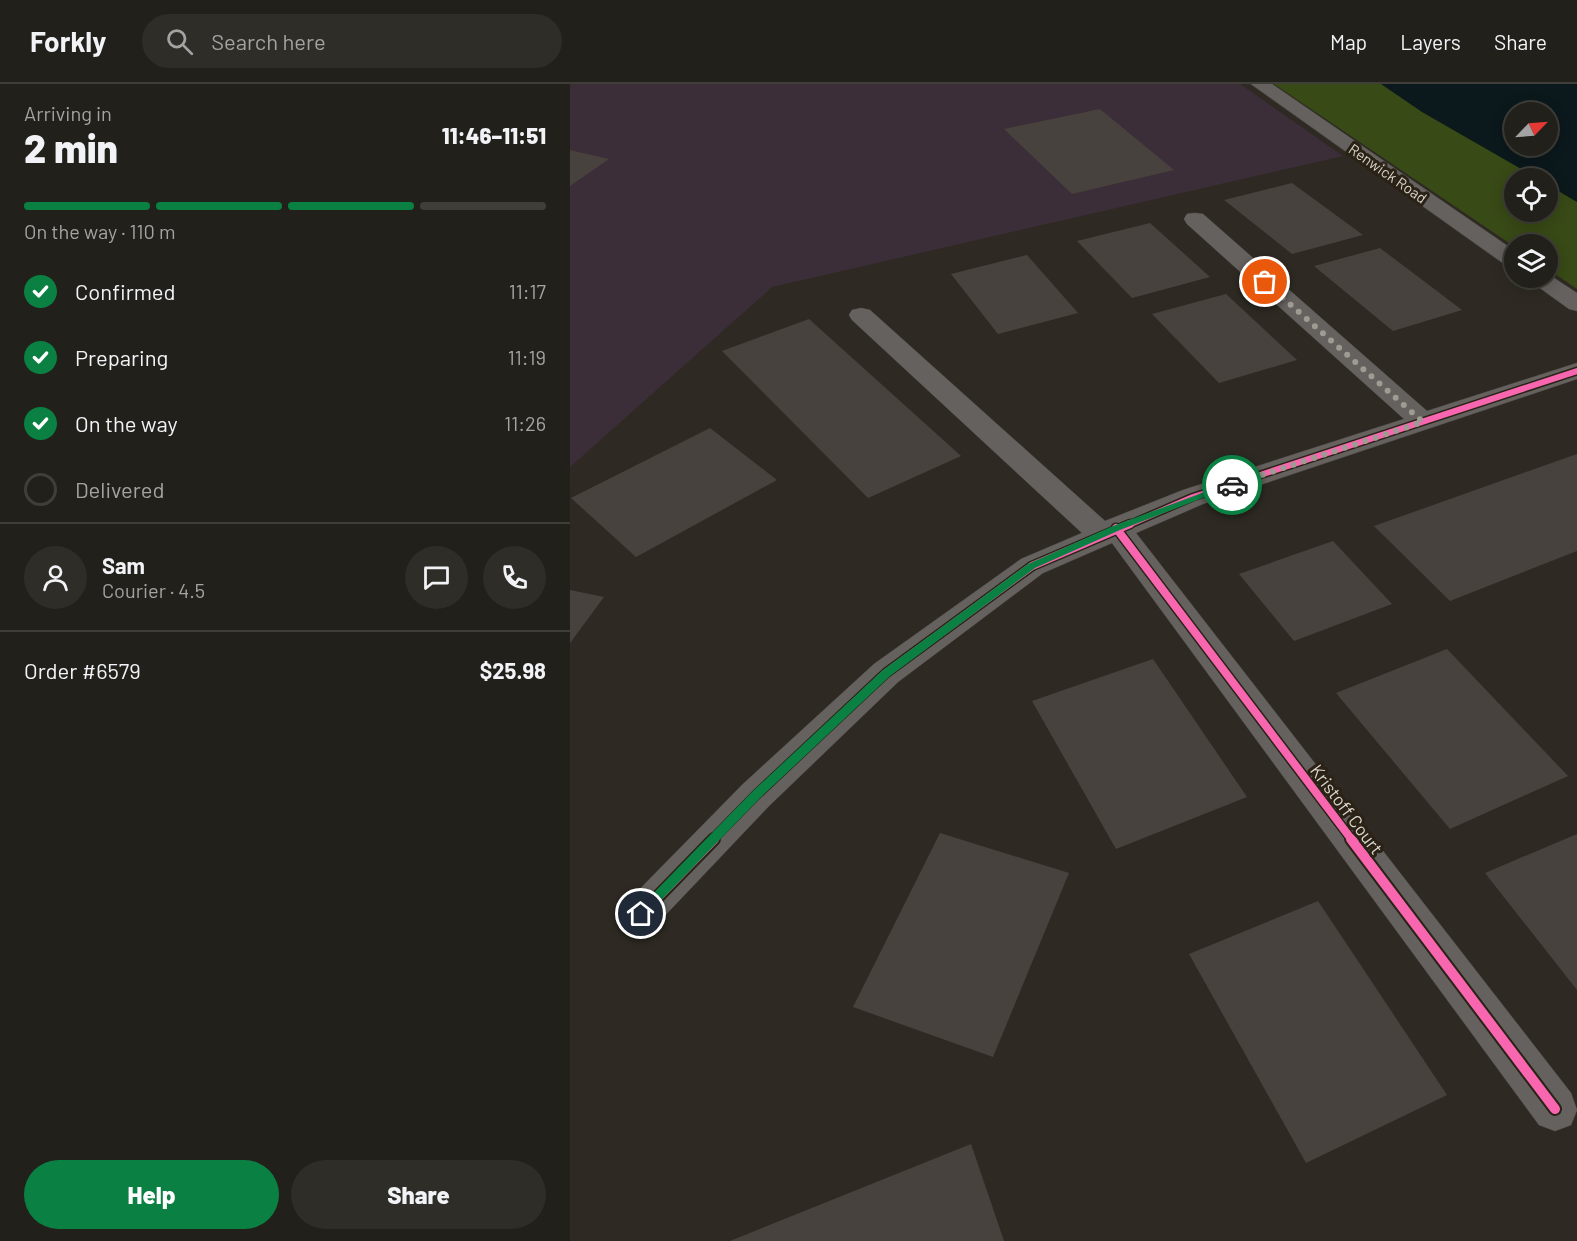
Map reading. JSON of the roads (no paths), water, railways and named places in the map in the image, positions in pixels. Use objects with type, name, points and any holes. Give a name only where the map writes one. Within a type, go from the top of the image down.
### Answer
[{"type":"street","name":"Renwick Road","points":[[1260,84],[1504,253]]},
{"type":"street","points":[[1195,219],[1423,422]]},
{"type":"street","points":[[1553,288],[1577,304]]},
{"type":"street","name":"Kristoff Court","points":[[861,315],[1109,531],[1555,1109]]},
{"type":"street","points":[[641,914],[756,795],[886,673],[1032,566],[1109,531],[1193,497],[1577,371]]}]
